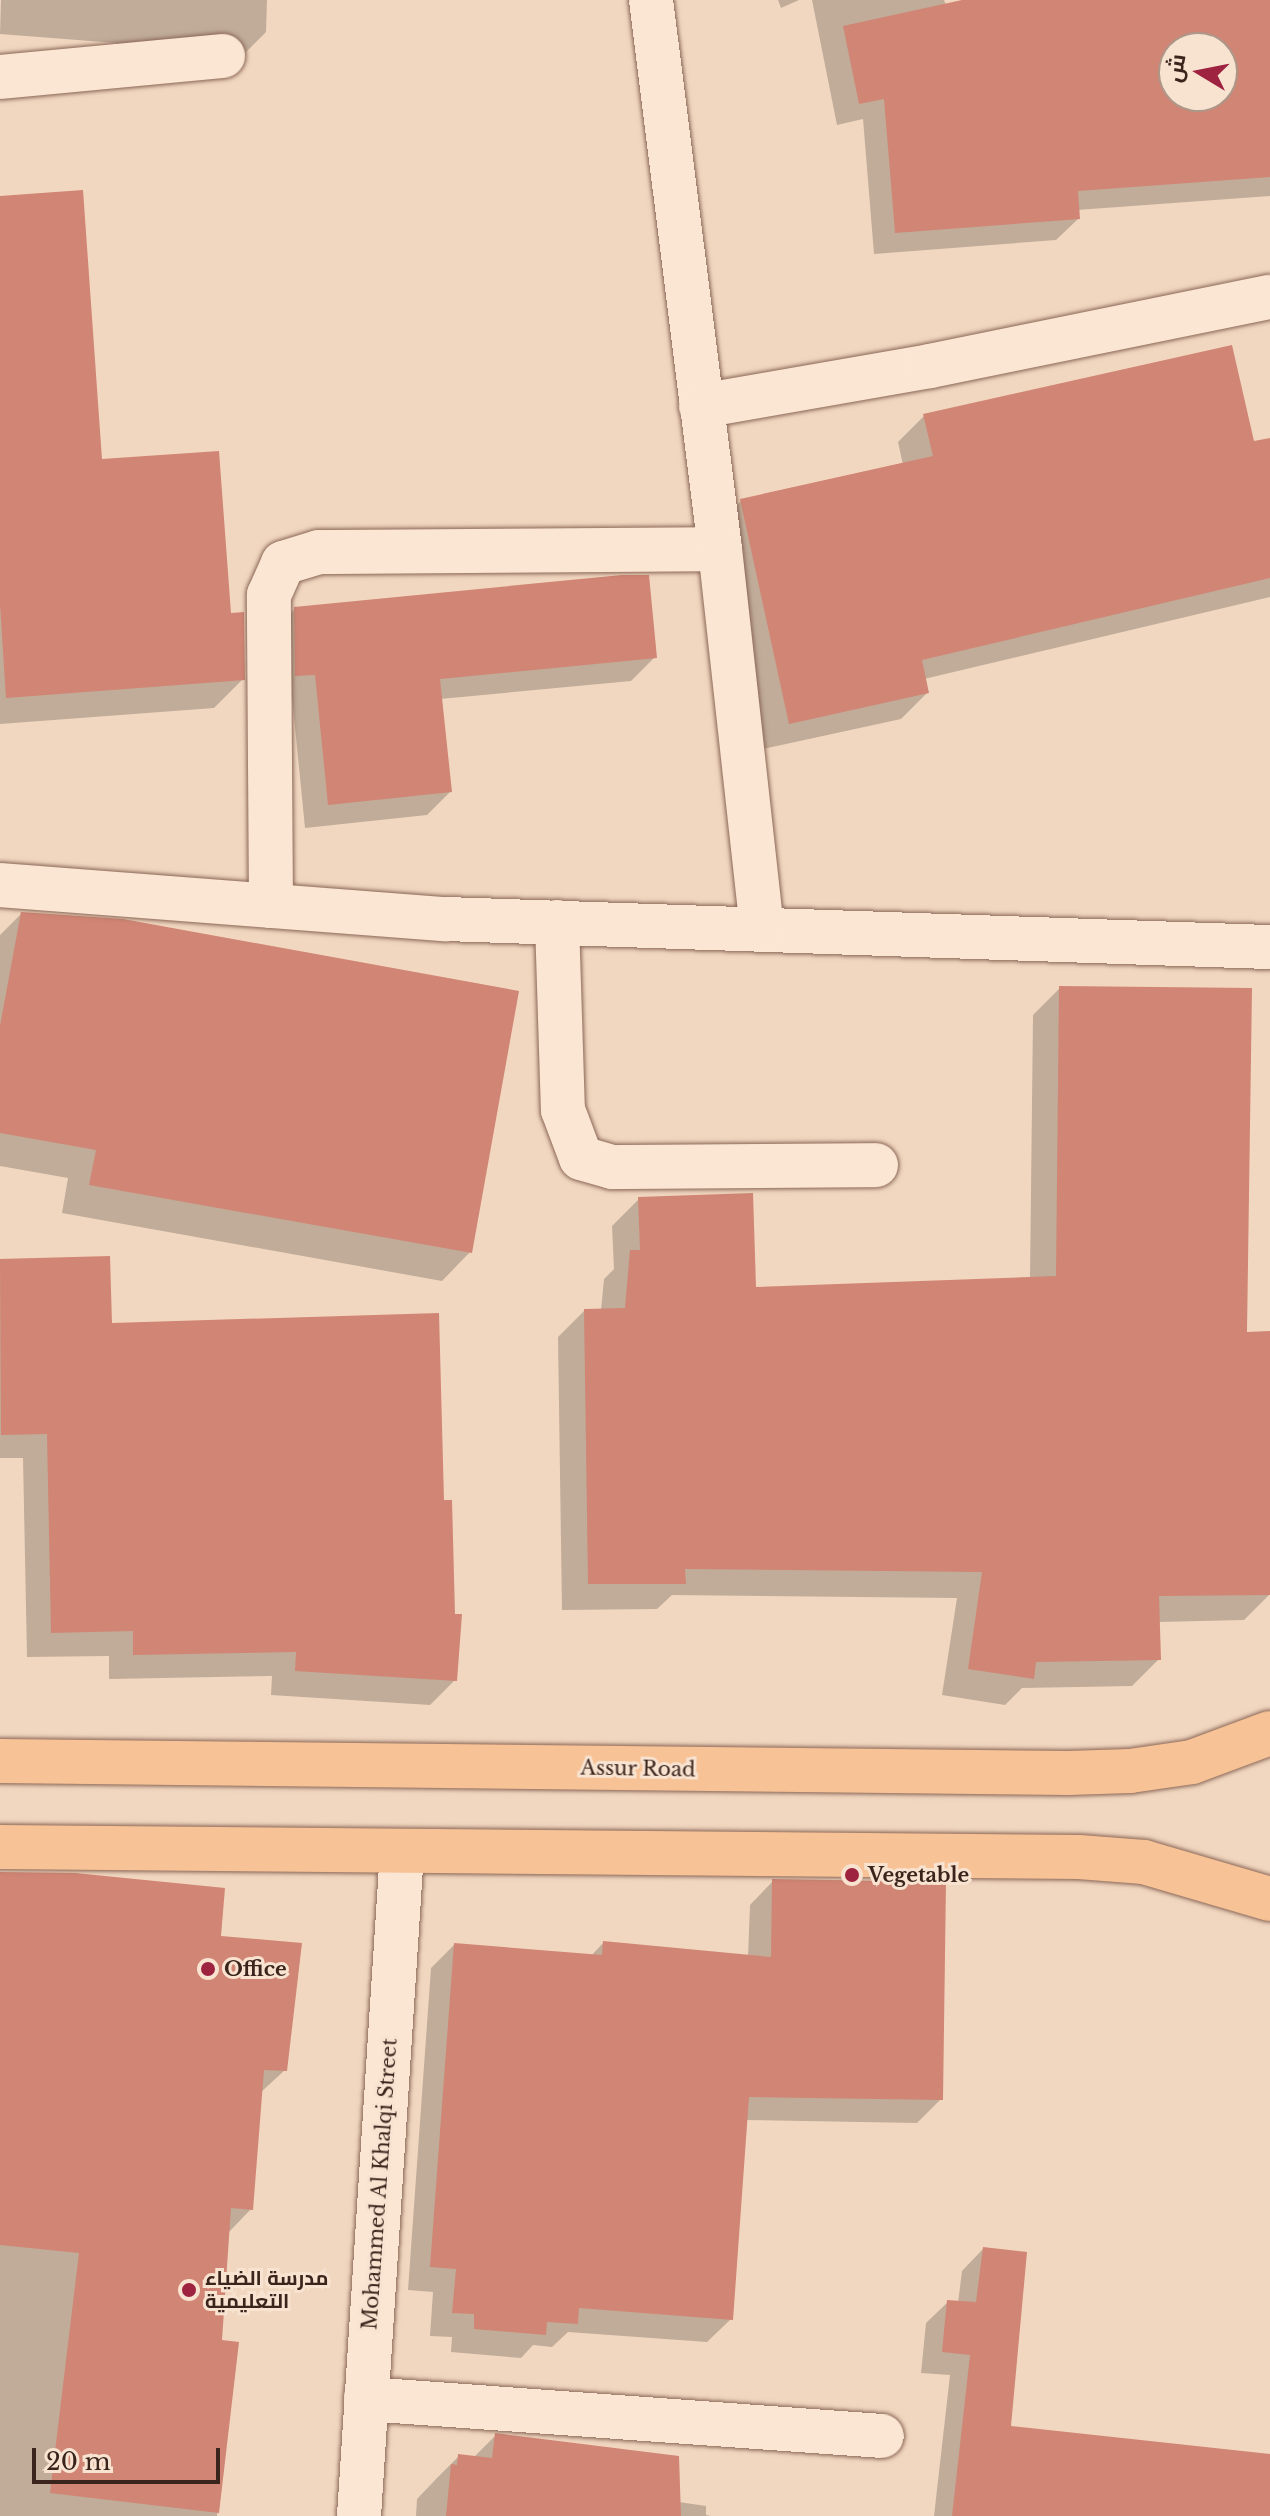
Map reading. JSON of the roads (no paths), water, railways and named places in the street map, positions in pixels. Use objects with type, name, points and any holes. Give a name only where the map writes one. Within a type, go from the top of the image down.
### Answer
[{"type":"main road","name":"Assur Road","points":[[0,1761],[1068,1773],[1130,1771],[1192,1762],[1270,1733]]},
{"type":"main road","points":[[0,1847],[1079,1857],[1144,1862],[1270,1899]]},
{"type":"street","points":[[651,0],[720,549],[762,929]]},
{"type":"street","points":[[0,77],[223,56]]},
{"type":"street","points":[[701,406],[930,366],[1270,297]]},
{"type":"street","points":[[271,906],[269,595],[283,563],[319,552],[720,549]]},
{"type":"street","points":[[0,885],[271,906],[557,922],[1270,947]]},
{"type":"street","points":[[557,922],[563,1110],[581,1158],[612,1167],[876,1165]]},
{"type":"street","name":"Mohammed Al Khalqi Street","points":[[359,2516],[402,1851]]},
{"type":"street","points":[[366,2399],[882,2436]]},
{"type":"place","name":"Vegetable","points":[[852,1875]]},
{"type":"place","name":"Office","points":[[208,1969]]},
{"type":"place","name":"مدرسة الضياء التعليمية","points":[[189,2290]]}]
